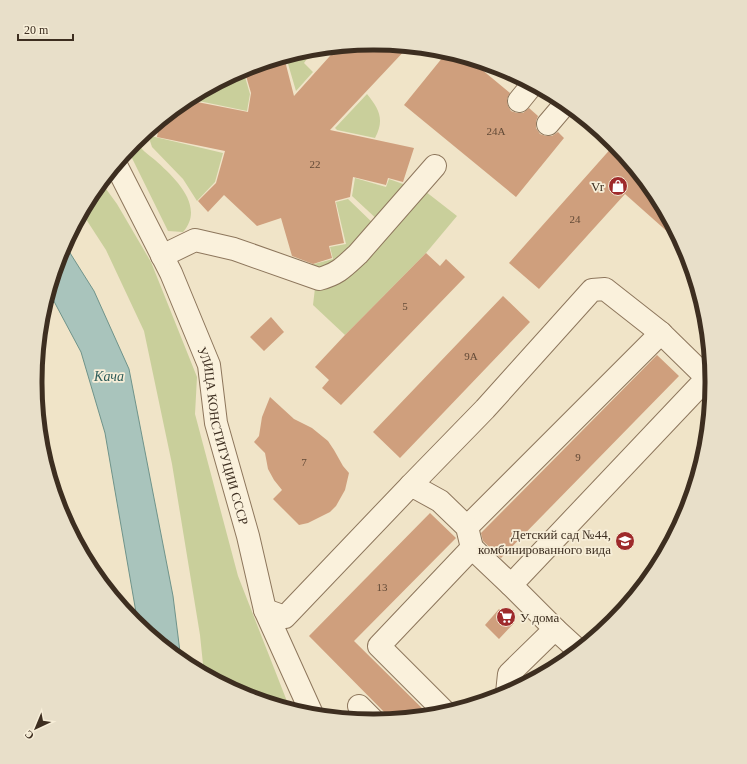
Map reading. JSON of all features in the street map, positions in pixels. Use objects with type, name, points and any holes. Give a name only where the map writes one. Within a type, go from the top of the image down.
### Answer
[{"type":"street","points":[[548,124],[561,108]]},
{"type":"street","points":[[162,256],[195,240],[234,248],[320,279],[332,276],[346,266],[358,254],[435,166]]},
{"type":"street","name":"УЛИЦА КОНСТИТУЦИИ СССР","points":[[119,170],[171,273],[209,365],[216,423],[248,536],[265,610],[309,707]]},
{"type":"street","points":[[265,610],[285,617],[485,409],[592,290],[604,289],[661,333],[705,376]]},
{"type":"street","points":[[467,527],[661,333]]},
{"type":"street","points":[[511,585],[705,384]]},
{"type":"street","points":[[411,485],[440,501],[467,527],[472,548],[574,646]]},
{"type":"street","points":[[440,706],[379,646],[472,548]]},
{"type":"street","points":[[508,684],[509,674],[555,629]]},
{"type":"green space","points":[[308,57],[304,63],[313,72],[296,91],[288,62]]},
{"type":"green space","points":[[245,77],[250,94],[247,111],[198,101]]},
{"type":"green space","points":[[367,94],[375,105],[379,114],[380,125],[375,138],[337,130],[335,128]]},
{"type":"green space","points":[[152,136],[223,153],[215,182],[197,201],[183,179],[152,147],[150,141]]},
{"type":"green space","points":[[140,147],[171,175],[185,193],[189,202],[191,212],[189,222],[183,232],[168,231],[131,156]]},
{"type":"green space","points":[[355,178],[386,187],[389,179],[403,184],[409,189],[381,223],[352,196]]},
{"type":"green space","points":[[105,188],[117,204],[151,262],[197,377],[195,414],[238,576],[287,702],[247,688],[203,666],[200,635],[172,464],[144,331],[106,250],[85,218]]},
{"type":"green space","points":[[421,188],[457,216],[426,253],[345,335],[313,305],[315,288]]},
{"type":"green space","points":[[348,199],[377,227],[330,271],[299,268],[333,259],[330,247],[346,244],[336,202]]},
{"type":"water","name":"Кача","points":[[69,251],[94,291],[129,369],[173,596],[180,651],[136,613],[105,433],[81,352],[52,298]]},
{"type":"building","points":[[374,50],[404,52],[330,130],[414,148],[403,182],[388,178],[386,185],[353,177],[350,197],[335,201],[344,243],[329,246],[332,258],[313,264],[292,256],[281,218],[257,226],[224,195],[208,212],[198,201],[216,183],[225,151],[157,137],[158,130],[196,102],[248,112],[251,93],[246,76],[267,68],[285,63],[294,96],[333,53]]},
{"type":"building","points":[[442,58],[480,68],[510,93],[507,99],[508,106],[511,111],[523,113],[529,108],[538,116],[536,128],[540,134],[552,136],[558,132],[564,138],[516,197],[404,105]]},
{"type":"building","points":[[610,150],[623,163],[649,198],[671,235],[625,194],[539,289],[509,263]]},
{"type":"building","points":[[426,253],[440,266],[446,259],[465,277],[341,405],[322,388],[329,380],[315,367]]},
{"type":"building","points":[[503,296],[530,322],[400,458],[373,432]]},
{"type":"building","points":[[271,317],[284,332],[264,351],[250,337]]},
{"type":"building","points":[[657,355],[679,376],[501,558],[483,541],[481,533]]},
{"type":"building","points":[[270,397],[294,419],[312,428],[328,441],[349,473],[345,490],[336,506],[330,512],[308,523],[299,525],[273,499],[282,490],[268,469],[265,453],[254,442],[259,436],[262,417]]},
{"type":"building","points":[[430,513],[456,538],[354,641],[424,710],[386,713],[309,636]]},
{"type":"building","points":[[499,609],[514,623],[499,639],[485,625]]},
{"type":"place","name":"Vr","points":[[618,186]]},
{"type":"place","name":"Детский сад №44, комбинированного вида","points":[[625,541]]},
{"type":"place","name":"У дома","points":[[506,617]]}]
